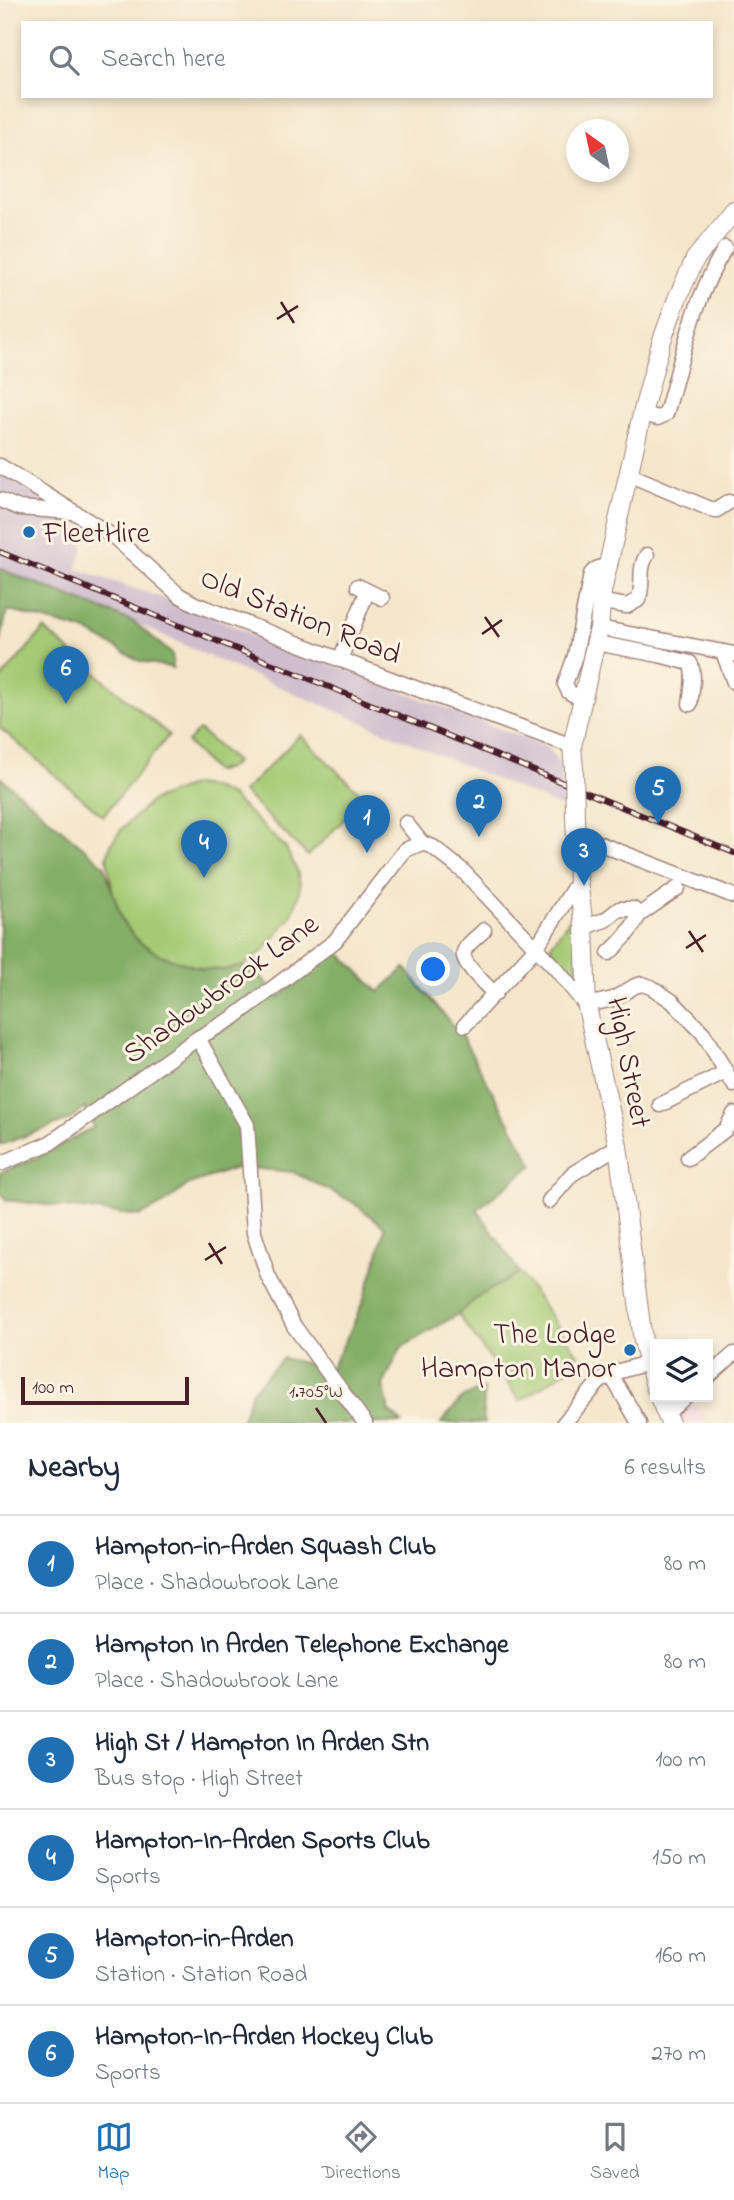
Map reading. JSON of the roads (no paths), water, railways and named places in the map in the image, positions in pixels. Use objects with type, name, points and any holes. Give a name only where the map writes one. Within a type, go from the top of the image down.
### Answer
[{"type":"main road","name":"High Street","points":[[650,1370],[618,1146],[587,1006],[572,746],[597,636],[603,602],[602,592],[628,474],[661,343],[687,274],[702,249],[734,211]]},
{"type":"main road","points":[[661,1402],[668,1419]]},
{"type":"street","points":[[642,414],[658,418],[666,414],[690,326],[706,282],[725,248]]},
{"type":"street","points":[[687,274],[706,282]]},
{"type":"street","name":"Old Station Road","points":[[0,466],[114,537],[178,594],[219,614],[572,746]]},
{"type":"street","points":[[628,474],[715,510],[729,502]]},
{"type":"street","points":[[0,500],[19,508],[76,513]]},
{"type":"street","points":[[603,602],[627,606],[638,600],[641,589],[640,569],[647,555]]},
{"type":"street","points":[[583,700],[569,692],[565,684],[575,656],[591,574],[610,564]]},
{"type":"street","points":[[340,660],[363,589],[382,598]]},
{"type":"street","points":[[597,636],[729,653],[734,682]]},
{"type":"street","points":[[597,636],[690,663],[693,667],[690,704]]},
{"type":"street","points":[[406,823],[422,843],[433,847],[463,871],[587,1006],[613,999],[635,986],[642,984],[651,987],[672,1001],[703,1033],[734,1085]]},
{"type":"street","points":[[576,826],[734,896]]},
{"type":"street","name":"Shadowbrook Lane","points":[[0,1164],[50,1143],[198,1038],[233,1018],[335,941],[405,850],[422,843]]},
{"type":"street","points":[[465,1025],[536,948],[578,881]]},
{"type":"street","points":[[609,953],[627,936],[628,930],[639,915],[678,888]]},
{"type":"street","points":[[584,927],[606,920],[619,909],[634,909],[639,915]]},
{"type":"street","points":[[614,915],[620,925],[628,930]]},
{"type":"street","points":[[484,930],[465,949],[464,957],[495,994]]},
{"type":"street","points":[[198,1038],[247,1125],[254,1233],[268,1276],[294,1326],[365,1423]]},
{"type":"street","points":[[660,1105],[726,1072]]},
{"type":"street","points":[[688,1158],[726,1129],[734,1114]]},
{"type":"street","points":[[549,1202],[572,1174],[618,1146]]},
{"type":"street","points":[[713,1373],[734,1354]]},
{"type":"street","points":[[564,1423],[599,1382],[611,1375],[648,1363]]},
{"type":"street","points":[[611,1375],[639,1423]]},
{"type":"street","points":[[668,1419],[681,1402]]},
{"type":"railway","points":[[0,552],[734,853]]},
{"type":"place","name":"FleetHire","points":[[29,532]]},
{"type":"place","name":"Hampton-In-Arden Hockey Club","points":[[66,704]]},
{"type":"place","name":"Hampton-in-Arden","points":[[658,824]]},
{"type":"place","name":"Hampton In Arden Telephone Exchange","points":[[479,837]]},
{"type":"place","name":"Hampton-in-Arden Squash Club","points":[[367,853]]},
{"type":"place","name":"Hampton-In-Arden Sports Club","points":[[204,878]]},
{"type":"place","name":"High St / Hampton In Arden Stn","points":[[584,886]]},
{"type":"place","name":"The Lodge Hampton Manor","points":[[630,1350]]}]
